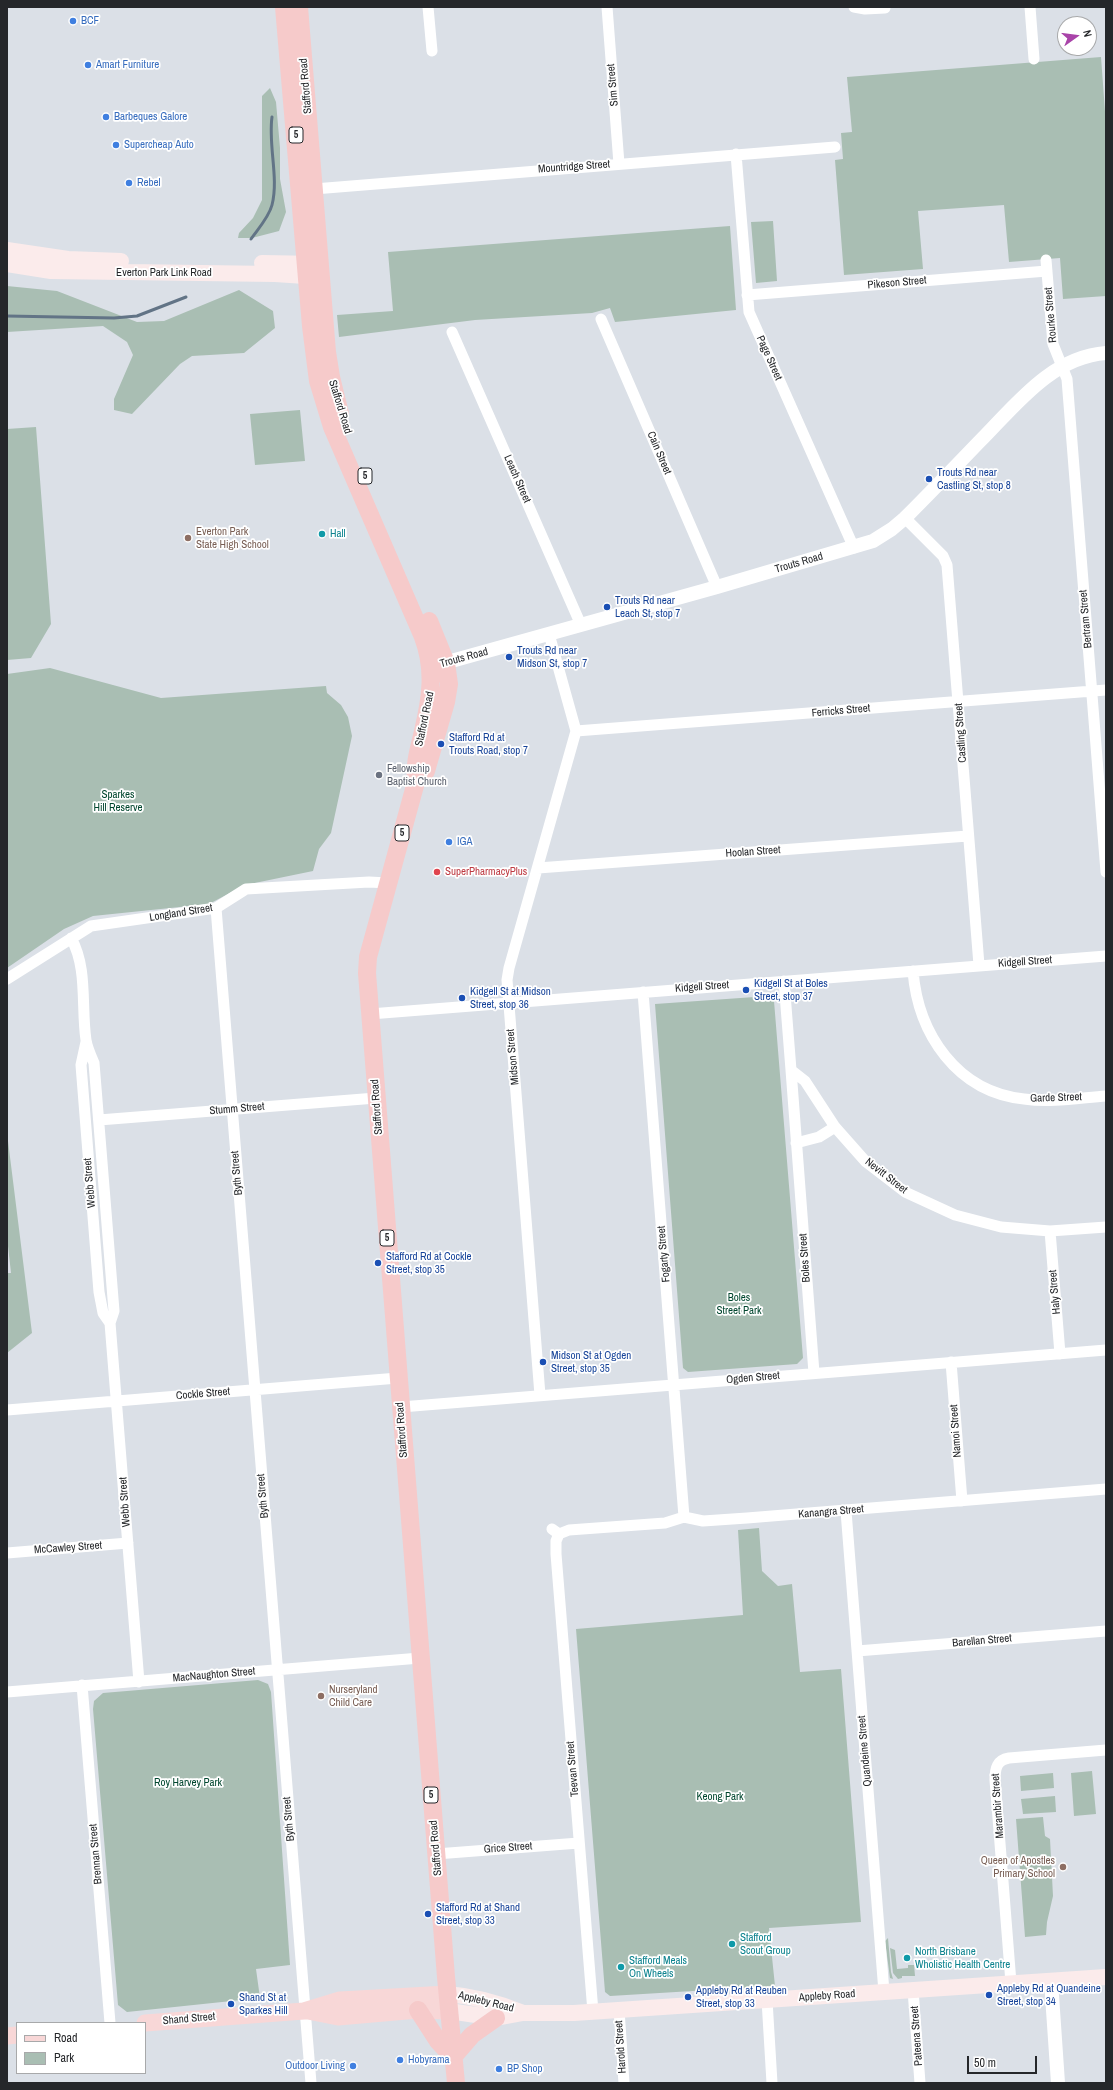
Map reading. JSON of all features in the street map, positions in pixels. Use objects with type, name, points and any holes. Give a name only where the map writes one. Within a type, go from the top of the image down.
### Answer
[{"type":"highway","name":"Stafford Road","points":[[284,7],[313,270],[328,365],[343,422],[439,664],[449,678],[446,702],[426,771],[416,782],[368,957],[367,983],[420,1658],[456,2083]]},
{"type":"highway","name":"Stafford Road","points":[[299,7],[314,189],[313,270]]},
{"type":"highway","points":[[418,2010],[438,2041],[453,2057],[472,2035],[496,2018]]},
{"type":"main road","name":"Everton Park Link Road","points":[[7,250],[45,257],[94,261],[313,270]]},
{"type":"main road","name":"Everton Park Link Road","points":[[7,264],[57,271],[275,274],[313,270]]},
{"type":"main road","name":"Appleby Road","points":[[448,2002],[496,2018],[524,2013],[545,2014],[593,2012],[1106,1977]]},
{"type":"main road","name":"Appleby Road","points":[[448,2002],[465,1995],[503,2005],[524,2013]]},
{"type":"main road","name":"Shand Street","points":[[146,2023],[304,2011],[340,2000],[448,2002]]},
{"type":"main road","name":"Shand Street","points":[[304,2011],[338,2017],[418,2010],[448,2002]]},
{"type":"street","points":[[428,7],[432,51]]},
{"type":"street","name":"Sim Street","points":[[607,7],[619,164]]},
{"type":"street","points":[[854,7],[865,9],[885,8]]},
{"type":"street","points":[[1030,7],[1034,59]]},
{"type":"street","name":"Mountridge Street","points":[[314,189],[835,147]]},
{"type":"street","name":"Page Street","points":[[736,154],[747,295],[752,319],[854,548]]},
{"type":"street","name":"Pikeson Street","points":[[747,295],[1047,266]]},
{"type":"street","name":"Rourke Street","points":[[1047,266],[1053,344],[1062,367]]},
{"type":"street","name":"Cain Street","points":[[601,319],[717,587]]},
{"type":"street","name":"Leach Street","points":[[452,332],[581,625]]},
{"type":"street","name":"Trouts Road","points":[[439,664],[854,548],[883,536],[905,518],[1036,384],[1062,367],[1084,358],[1106,353]]},
{"type":"street","name":"Bertram Street","points":[[1062,367],[1067,379],[1106,872]]},
{"type":"street","name":"Castling Street","points":[[905,518],[942,556],[947,565],[959,702],[968,836],[980,966]]},
{"type":"street","points":[[549,634],[576,731]]},
{"type":"street","name":"Ferricks Street","points":[[576,731],[1106,690]]},
{"type":"street","name":"Midson Street","points":[[540,1395],[508,980],[509,968],[576,731]]},
{"type":"street","name":"Hoolan Street","points":[[538,868],[968,836]]},
{"type":"street","name":"Longland Street","points":[[7,979],[91,926],[216,908],[246,889],[369,882],[388,883]]},
{"type":"street","name":"Byth Street","points":[[216,908],[311,2083]]},
{"type":"street","name":"Webb Street","points":[[71,938],[76,947],[81,966],[86,1041],[81,1066],[99,1292],[103,1313],[110,1323]]},
{"type":"street","name":"Kidgell Street","points":[[370,1014],[913,970],[1106,956]]},
{"type":"street","name":"Garde Street","points":[[913,970],[916,999],[924,1023],[943,1055],[967,1077],[988,1089],[1022,1099],[1047,1100],[1106,1096]]},
{"type":"street","points":[[784,981],[791,1070]]},
{"type":"street","name":"Fogarty Street","points":[[643,992],[684,1517]]},
{"type":"street","name":"Webb Street","points":[[86,1041],[94,1063],[99,1120],[114,1311],[110,1323],[139,1682]]},
{"type":"street","name":"Nevitt Street","points":[[791,1070],[809,1085],[835,1127],[866,1162],[905,1192],[937,1208],[972,1220],[1001,1227],[1050,1230],[1106,1227]]},
{"type":"street","name":"Boles Street","points":[[791,1070],[814,1373]]},
{"type":"street","name":"Stumm Street","points":[[99,1120],[376,1098]]},
{"type":"street","points":[[796,1143],[819,1137],[835,1127]]},
{"type":"street","name":"Haly Street","points":[[1050,1230],[1060,1354]]},
{"type":"street","name":"Ogden Street","points":[[401,1407],[1106,1350]]},
{"type":"street","name":"Namoi Street","points":[[951,1362],[962,1501]]},
{"type":"street","name":"Cockle Street","points":[[7,1410],[398,1378]]},
{"type":"street","name":"Kanangra Street","points":[[555,1532],[665,1522],[684,1517],[703,1521],[846,1511],[1106,1489]]},
{"type":"street","name":"Quandeine Street","points":[[846,1511],[884,1992]]},
{"type":"street","name":"Teevan Street","points":[[555,1532],[593,2012]]},
{"type":"street","name":"McCawley Street","points":[[7,1553],[128,1543]]},
{"type":"street","name":"Barellan Street","points":[[857,1651],[1106,1631]]},
{"type":"street","name":"MacNaughton Street","points":[[7,1692],[420,1658]]},
{"type":"street","name":"Brennan Street","points":[[82,1685],[110,2022]]},
{"type":"street","name":"Marambir Street","points":[[1011,1983],[995,1780],[996,1765],[1001,1760],[1009,1758],[1106,1750]]},
{"type":"street","name":"Grice Street","points":[[436,1854],[579,1843]]},
{"type":"street","points":[[1051,1981],[1058,2083]]},
{"type":"street","name":"Pateena Street","points":[[913,1990],[920,2083]]},
{"type":"street","points":[[767,2000],[772,2083]]},
{"type":"street","name":"Harold Street","points":[[619,2010],[624,2083]]},
{"type":"green space","points":[[1101,57],[1106,125],[1106,296],[1063,299],[1060,258],[1009,262],[1004,205],[918,211],[923,269],[844,275],[835,160],[843,159],[841,133],[852,132],[847,77]]},
{"type":"green space","points":[[270,88],[276,102],[280,148],[280,179],[286,212],[279,231],[252,238],[238,238],[239,233],[253,218],[262,200],[262,96]]},
{"type":"green space","points":[[773,221],[777,281],[756,283],[751,222]]},
{"type":"green space","points":[[730,226],[736,310],[615,322],[610,308],[592,313],[475,320],[339,337],[337,315],[393,311],[388,252]]},
{"type":"green space","points":[[7,286],[57,291],[137,322],[164,321],[239,290],[273,311],[275,328],[244,353],[192,356],[180,364],[132,414],[114,410],[114,399],[133,355],[127,342],[103,326],[7,332]]},
{"type":"green space","points":[[300,410],[305,461],[255,465],[250,414]]},
{"type":"green space","points":[[36,427],[51,624],[31,658],[7,660],[7,429]]},
{"type":"green space","name":"Sparkes Hill Reserve","points":[[50,668],[161,698],[326,686],[327,693],[341,705],[348,717],[352,736],[331,833],[319,849],[313,871],[245,885],[209,904],[93,916],[64,929],[7,968],[7,674]]},
{"type":"green space","name":"Boles Street Park","points":[[769,996],[774,1001],[803,1358],[797,1364],[688,1372],[683,1368],[655,1004]]},
{"type":"green space","points":[[7,1133],[32,1333],[7,1353],[7,1273],[11,1273],[7,1237]]},
{"type":"green space","name":"Keong Park","points":[[759,1528],[762,1571],[778,1586],[792,1584],[800,1672],[841,1669],[861,1922],[769,1928],[775,1986],[610,1996],[605,1992],[576,1629],[743,1615],[738,1530]]},
{"type":"green space","name":"Roy Harvey Park","points":[[258,1680],[268,1684],[271,1692],[290,1965],[256,1969],[260,1998],[127,2012],[118,2005],[93,1709],[94,1701],[103,1693]]},
{"type":"green space","points":[[1092,1771],[1096,1814],[1074,1816],[1071,1773]]},
{"type":"green space","points":[[1053,1773],[1054,1788],[1021,1791],[1020,1776]]},
{"type":"green space","points":[[1055,1796],[1056,1812],[1023,1814],[1021,1799]]},
{"type":"green space","points":[[1043,1817],[1045,1836],[1050,1839],[1053,1896],[1047,1922],[1046,1935],[1025,1937],[1016,1819]]},
{"type":"green space","points":[[888,1938],[893,1979],[890,1978],[885,1941]]},
{"type":"green space","points":[[890,1948],[895,1950],[897,1969],[908,1968],[908,1965],[914,1965],[915,1976],[902,1976],[902,1978],[898,1979],[893,1973]]},
{"type":"waterway","points":[[251,239],[268,214],[274,195],[271,139],[272,117]]},
{"type":"waterway","points":[[7,316],[114,318],[137,316],[186,297]]},
{"type":"place","name":"BCF","points":[[73,21]]},
{"type":"place","name":"Amart Furniture","points":[[88,65]]},
{"type":"place","name":"Barbeques Galore","points":[[106,117]]},
{"type":"place","name":"Supercheap Auto","points":[[116,145]]},
{"type":"place","name":"Rebel","points":[[129,183]]},
{"type":"place","name":"Trouts Rd near Castling St, stop 8","points":[[929,479]]},
{"type":"place","name":"Hall","points":[[322,534]]},
{"type":"place","name":"Everton Park State High School","points":[[188,538]]},
{"type":"place","name":"Trouts Rd near Leach St, stop 7","points":[[607,607]]},
{"type":"place","name":"Trouts Rd near Midson St, stop 7","points":[[509,657]]},
{"type":"place","name":"Stafford Rd at Trouts Road, stop 7","points":[[441,744]]},
{"type":"place","name":"Fellowship Baptist Church","points":[[379,775]]},
{"type":"place","name":"IGA","points":[[449,842]]},
{"type":"place","name":"SuperPharmacyPlus","points":[[437,872]]},
{"type":"place","name":"Kidgell St at Boles Street, stop 37","points":[[746,990]]},
{"type":"place","name":"Kidgell St at Midson Street, stop 36","points":[[462,998]]},
{"type":"place","name":"Stafford Rd at Cockle Street, stop 35","points":[[378,1263]]},
{"type":"place","name":"Midson St at Ogden Street, stop 35","points":[[543,1362]]},
{"type":"place","name":"Nurseryland Child Care","points":[[321,1696]]},
{"type":"place","name":"Queen of Apostles Primary School","points":[[1063,1867]]},
{"type":"place","name":"Stafford Rd at Shand Street, stop 33","points":[[428,1914]]},
{"type":"place","name":"Stafford Scout Group","points":[[732,1944]]},
{"type":"place","name":"North Brisbane Wholistic Health Centre","points":[[907,1958]]},
{"type":"place","name":"Stafford Meals On Wheels","points":[[621,1967]]},
{"type":"place","name":"Appleby Rd at Quandeine Street, stop 34","points":[[989,1995]]},
{"type":"place","name":"Appleby Rd at Reuben Street, stop 33","points":[[688,1997]]},
{"type":"place","name":"Shand St at Sparkes Hill","points":[[231,2004]]},
{"type":"place","name":"Hobyrama","points":[[400,2060]]},
{"type":"place","name":"Outdoor Living","points":[[353,2066]]},
{"type":"place","name":"BP Shop","points":[[499,2069]]}]
